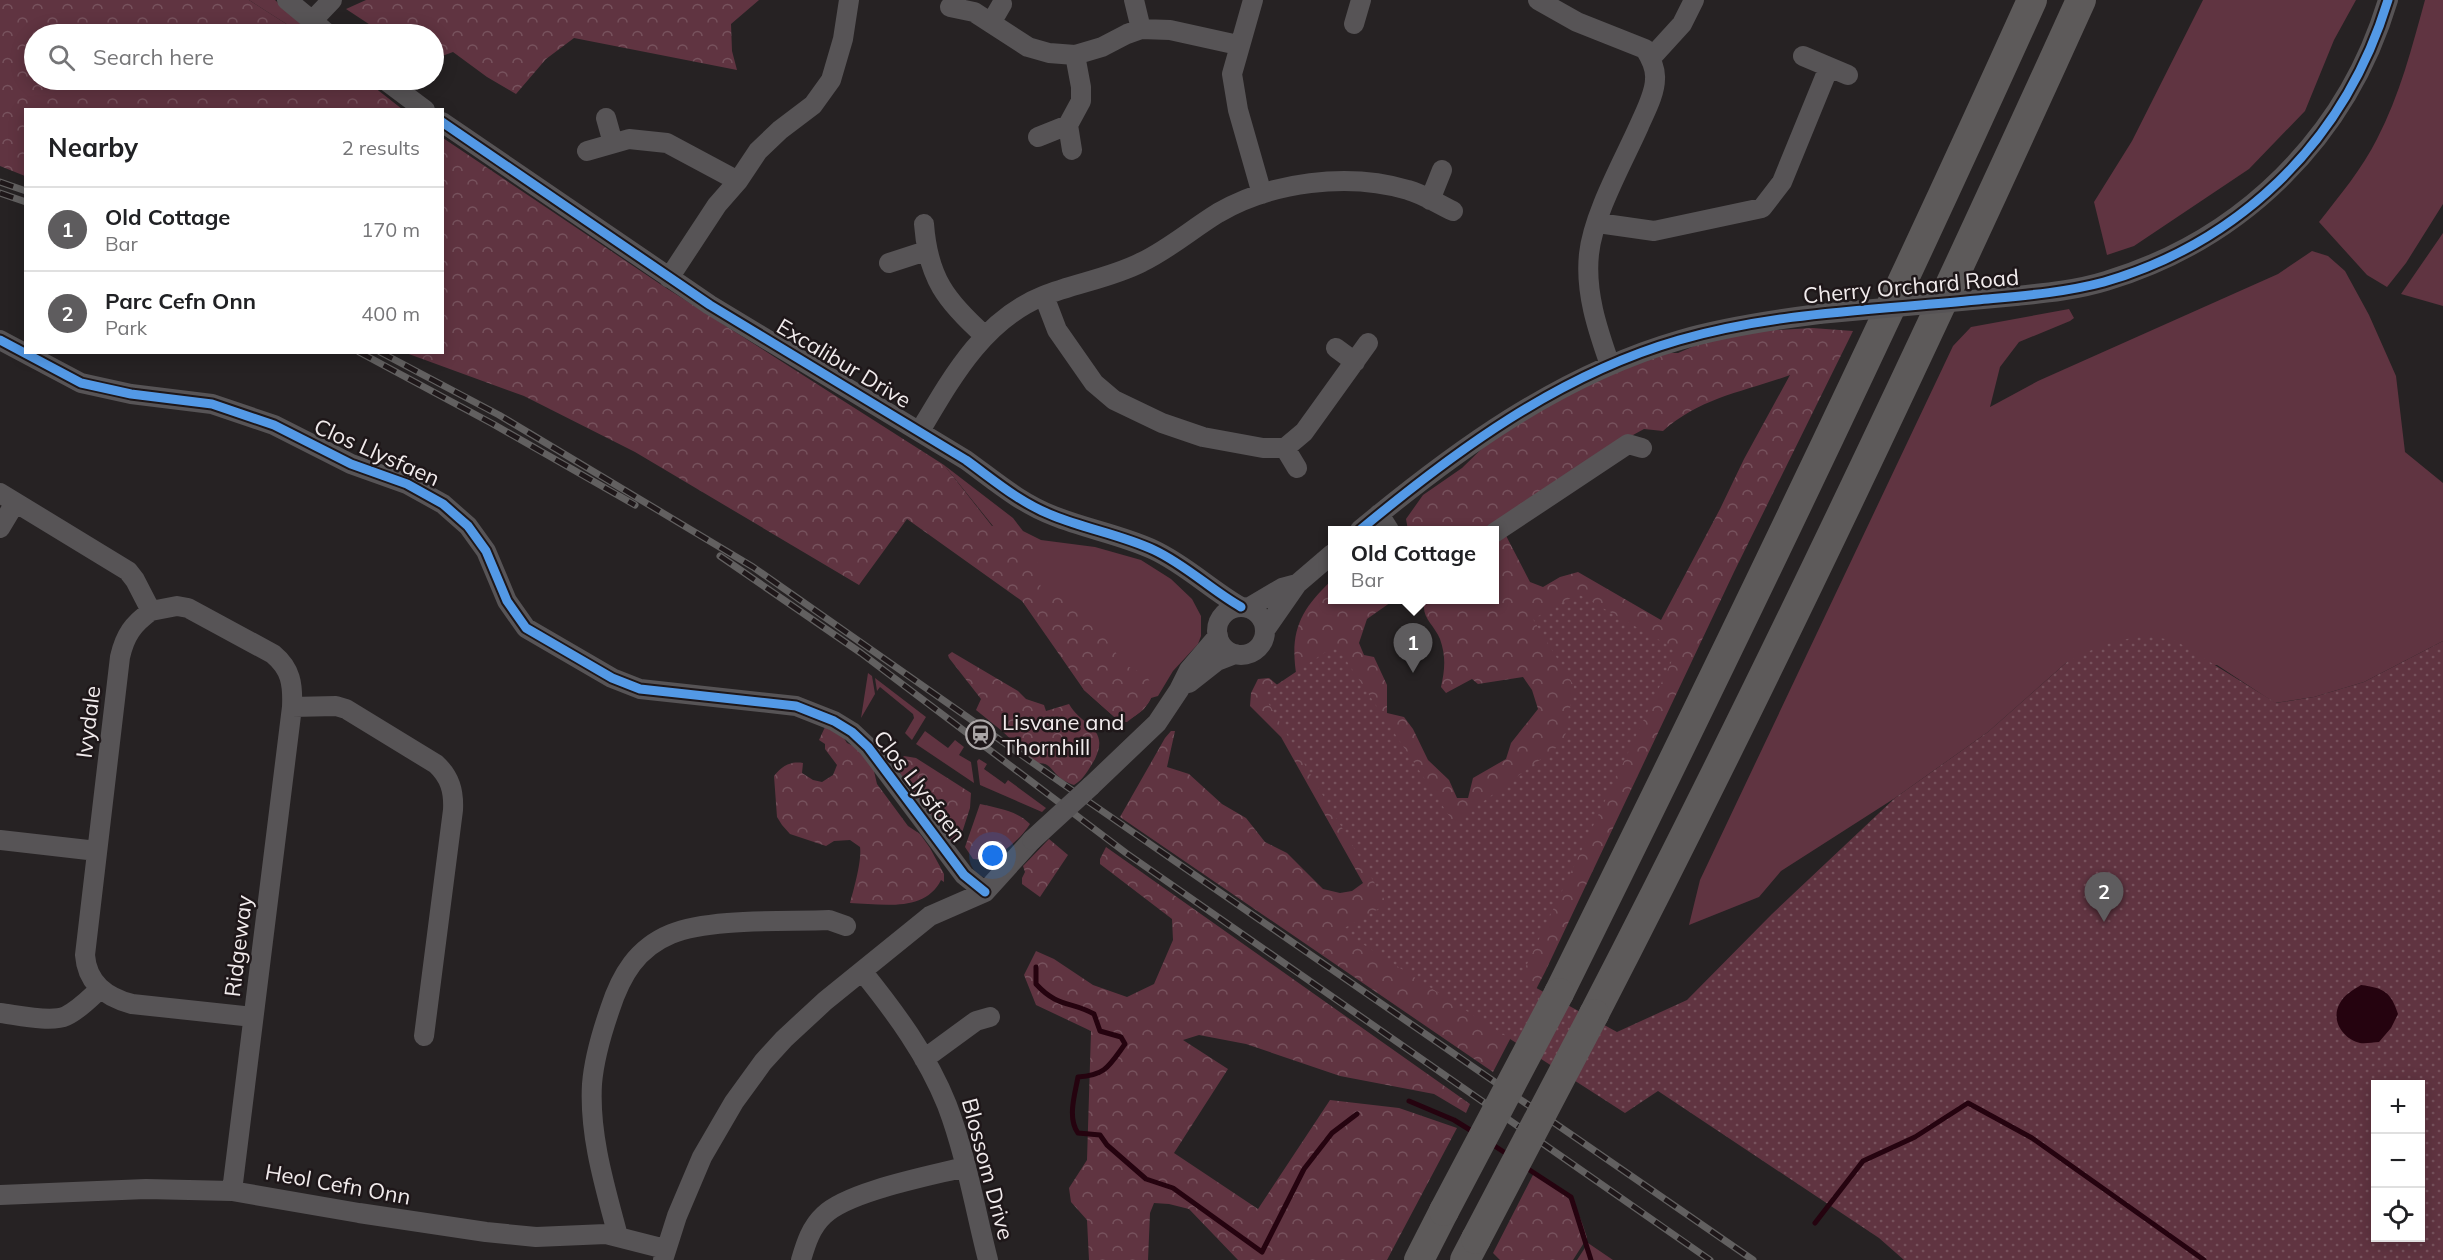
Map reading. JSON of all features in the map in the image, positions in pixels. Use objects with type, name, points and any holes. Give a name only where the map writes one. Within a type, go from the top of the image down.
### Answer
[{"type":"highway","points":[[1419,1260],[1559,993],[1811,480],[2032,0]]},
{"type":"highway","points":[[1470,1250],[1669,868],[1806,590],[1964,258],[2080,0]]},
{"type":"street","points":[[287,0],[314,24]]},
{"type":"street","points":[[311,22],[332,0]]},
{"type":"street","points":[[669,278],[717,205],[738,181],[758,152],[780,130],[813,105],[831,80],[843,39],[849,0]]},
{"type":"street","points":[[1134,0],[1141,30]]},
{"type":"street","points":[[1252,0],[1232,74],[1238,110],[1262,194]]},
{"type":"street","points":[[1354,24],[1361,0]]},
{"type":"street","points":[[1538,0],[1577,22],[1645,49],[1651,58],[1655,78],[1648,106],[1598,223],[1589,252],[1588,287],[1598,331],[1610,365]]},
{"type":"street","points":[[1651,58],[1682,24],[1694,0]]},
{"type":"street","name":"Cherry Orchard Road","points":[[1384,522],[1505,421],[1556,391],[1610,365],[1651,349],[1712,331],[1819,314],[2016,297],[2087,286],[2145,268],[2197,243],[2252,206],[2301,159],[2345,100],[2366,58],[2388,0]]},
{"type":"street","points":[[991,23],[1002,4]]},
{"type":"street","points":[[950,7],[974,12],[1028,47],[1049,53],[1075,55],[1102,47],[1127,34],[1141,30],[1170,30],[1239,45]]},
{"type":"street","points":[[1072,150],[1068,125],[1081,101],[1081,87],[1075,55]]},
{"type":"street","points":[[1803,56],[1848,75]]},
{"type":"street","points":[[1598,223],[1654,231],[1762,208],[1782,182],[1828,67]]},
{"type":"street","points":[[398,90],[421,108]]},
{"type":"street","points":[[606,117],[613,143]]},
{"type":"street","name":"Excalibur Drive","points":[[444,123],[669,278],[966,460],[1023,502],[1053,516],[1140,544],[1167,557],[1187,572],[1205,581],[1224,597],[1245,607]]},
{"type":"street","points":[[1038,137],[1068,125]]},
{"type":"street","points":[[586,151],[629,139],[667,143],[738,181]]},
{"type":"street","points":[[1430,200],[1442,170]]},
{"type":"street","points":[[920,431],[959,369],[985,336],[1015,311],[1044,296],[1142,263],[1220,212],[1262,194],[1312,183],[1366,182],[1409,190],[1453,211]]},
{"type":"street","points":[[924,224],[926,251],[948,301],[985,336]]},
{"type":"street","points":[[889,262],[926,251]]},
{"type":"street","points":[[1044,296],[1056,330],[1094,383],[1114,400],[1162,423],[1203,437],[1263,448],[1286,448],[1304,432],[1368,343]]},
{"type":"street","name":"Clos Llysfaen","points":[[0,340],[24,353]]},
{"type":"street","points":[[1336,348],[1355,362]]},
{"type":"street","name":"Clos Llysfaen","points":[[26,354],[81,384],[131,394],[212,404],[274,425],[351,464],[407,484],[443,504],[468,526],[486,551],[507,601],[525,628],[612,678],[640,689],[796,706],[834,721],[852,732],[868,747],[964,875],[985,892]]},
{"type":"street","points":[[1499,530],[1628,444],[1642,448]]},
{"type":"street","points":[[1286,448],[1297,468]]},
{"type":"street","points":[[0,528],[8,498],[128,571],[151,611]]},
{"type":"street","points":[[1265,630],[1297,584],[1328,557]]},
{"type":"street","name":"Excalibur Drive","points":[[1187,572],[1209,603],[1218,633]]},
{"type":"street","points":[[664,1255],[702,1157],[746,1084],[784,1038],[930,916],[985,892],[1032,840],[1157,723],[1189,670],[1218,633],[1222,617],[1234,608],[1245,607],[1282,588],[1297,584]]},
{"type":"street","name":"Ridgeway","points":[[151,611],[177,606],[188,608],[273,654],[283,662],[290,673],[293,686],[232,1191]]},
{"type":"street","points":[[1179,690],[1217,662],[1235,654],[1250,654],[1256,650],[1265,637],[1265,630],[1261,616],[1245,607]]},
{"type":"street","name":"Ivydale","points":[[100,989],[86,966],[85,955],[123,642],[136,621],[151,611]]},
{"type":"street","points":[[1218,633],[1222,646],[1235,654]]},
{"type":"street","points":[[292,707],[336,706],[346,709],[436,764],[451,784],[454,798],[453,810],[424,1036]]},
{"type":"street","points":[[0,840],[97,851]]},
{"type":"street","points":[[618,1236],[599,1163],[592,1083],[603,1031],[625,971],[638,955],[655,942],[692,928],[829,920],[846,926]]},
{"type":"street","name":"Blossom Drive","points":[[862,971],[896,1013],[924,1059],[947,1106],[988,1260]]},
{"type":"street","points":[[0,1013],[54,1019],[64,1017],[74,1012],[100,989],[117,1000],[132,1004],[253,1017]]},
{"type":"street","points":[[924,1059],[976,1021],[990,1017]]},
{"type":"street","points":[[801,1260],[813,1229],[835,1206],[861,1195],[965,1167]]},
{"type":"street","name":"Heol Cefn Onn","points":[[0,1195],[146,1188],[232,1191],[368,1215],[486,1232],[536,1237],[593,1233],[618,1236],[664,1255]]},
{"type":"green space","points":[[0,0],[249,0],[286,24],[24,24],[24,90],[378,90],[401,108],[24,108],[24,176],[0,166]]},
{"type":"green space","points":[[249,0],[275,0],[301,24],[286,24]]},
{"type":"green space","points":[[366,0],[759,0],[731,24],[732,51],[737,70],[574,38],[546,59],[516,94],[487,77],[453,52],[444,55],[444,24],[369,24],[346,9]]},
{"type":"green space","points":[[2203,0],[2356,0],[2334,40],[2305,111],[2249,169],[2134,246],[2107,255],[2094,202],[2132,141]]},
{"type":"green space","points":[[2425,0],[2443,0],[2443,204],[2406,263],[2387,287],[2367,275],[2319,222],[2365,161],[2377,139],[2405,71]]},
{"type":"green space","points":[[444,139],[663,286],[944,465],[992,526],[1020,531],[1028,537],[1036,555],[1042,593],[1062,597],[1080,605],[1125,665],[1146,675],[1153,689],[1150,700],[1142,711],[1131,719],[1120,722],[1084,690],[1022,601],[907,519],[859,585],[635,452],[524,396],[409,354],[444,354]]},
{"type":"green space","points":[[2443,233],[2443,306],[2401,294]]},
{"type":"green space","points":[[2312,251],[2328,256],[2345,271],[2369,315],[2396,376],[2405,452],[2443,483],[2443,641],[2364,682],[2314,697],[2275,703],[2217,665],[2067,662],[1988,732],[1895,798],[1781,871],[1759,897],[1689,925],[1700,880],[1953,346],[1971,327],[2069,309],[2074,318],[2070,321],[2019,342],[2000,367],[1990,407],[2038,381],[2278,274]]},
{"type":"green space","points":[[1812,328],[1853,331],[1734,572],[1545,972],[1493,1072],[1120,817],[1165,738],[1171,731],[1175,731],[1167,767],[1189,774],[1222,804],[1246,818],[1265,842],[1287,853],[1323,889],[1340,893],[1352,891],[1363,883],[1281,737],[1250,706],[1251,693],[1258,679],[1269,678],[1481,858],[1297,679],[1294,648],[1299,624],[1311,602],[1328,584],[1328,604],[1388,604],[1367,619],[1359,643],[1364,655],[1374,657],[1387,685],[1387,713],[1404,717],[1413,729],[1428,760],[1449,780],[1457,798],[1468,798],[1473,778],[1506,759],[1511,743],[1538,709],[1532,690],[1523,677],[1478,684],[1472,679],[1446,693],[1441,687],[1444,657],[1440,639],[1426,616],[1424,606],[1424,604],[1499,604],[1499,526],[1407,526],[1406,519],[1423,495],[1462,468],[1498,433],[1580,387],[1662,353],[1678,353],[1701,343],[1758,331]],"holes":[[[1790,375],[1744,459],[1661,620],[1578,572],[1560,577],[1543,587],[1530,582],[1501,526],[1622,441],[1644,429],[1663,431],[1692,410]]]},
{"type":"green space","points":[[944,465],[1013,518],[1023,531],[1041,540],[1095,547],[1141,560],[1171,579],[1192,599],[1201,616],[1201,636],[1198,644],[1173,671],[1158,696],[1151,698],[1144,709],[1127,722],[1120,722],[1084,690],[993,526]]},
{"type":"green space","points":[[1578,594],[1677,650],[1520,979],[1617,1032],[1687,1000],[1772,914],[1895,798],[1988,732],[2067,662],[2102,645],[2144,635],[2176,641],[2276,703],[2314,697],[2364,682],[2443,641],[2443,1260],[1904,1260],[1879,1238],[1658,1091],[1625,1113],[1341,930],[1387,904],[1263,694],[1336,645],[1454,823],[1564,742],[1574,686],[1533,619]]},
{"type":"green space","points":[[952,652],[1018,691],[1026,699],[1044,705],[1046,711],[1069,704],[1074,712],[1097,734],[1099,740],[1095,759],[1081,780],[1074,785],[1064,781],[1048,766],[1036,763],[976,710],[981,699],[949,658],[948,655]]},
{"type":"green space","points":[[868,673],[872,676],[875,694],[861,718]]},
{"type":"green space","points":[[875,678],[926,717],[912,740],[905,733],[914,718],[913,714],[880,687],[877,691]]},
{"type":"green space","points":[[825,727],[842,735],[847,743],[858,748],[873,767],[877,784],[908,826],[920,834],[930,848],[944,874],[944,882],[941,880],[934,891],[924,898],[913,902],[888,905],[850,903],[859,867],[860,847],[850,840],[834,841],[826,846],[790,834],[777,817],[774,776],[783,767],[803,763],[802,773],[813,780],[822,782],[833,775],[837,765],[825,749],[825,744],[819,740]]},
{"type":"green space","points":[[925,731],[948,748],[955,740],[964,747],[959,755],[971,762],[974,783],[916,744]]},
{"type":"green space","points":[[904,756],[916,758],[971,793],[970,808],[959,842],[952,843],[940,826],[929,823],[899,771],[898,763]]},
{"type":"green space","points":[[979,759],[987,764],[984,769],[1005,784],[1008,780],[1046,808],[1042,812],[980,785],[977,761]]},
{"type":"green space","points":[[980,804],[1013,813],[1030,824],[1013,844],[998,854],[990,858],[973,859],[965,847]]},
{"type":"green space","points":[[1049,839],[1068,855],[1040,897],[1022,884],[1025,872],[1023,866]]},
{"type":"green space","points":[[1106,847],[1470,1104],[1466,1113],[1434,1094],[1340,1076],[1246,1044],[1199,1035],[1183,1040],[1228,1069],[1174,1153],[1258,1209],[1330,1100],[1399,1108],[1457,1128],[1387,1260],[1238,1260],[1189,1209],[1154,1203],[1150,1213],[1148,1260],[1089,1260],[1087,1220],[1071,1202],[1069,1188],[1087,1160],[1091,1031],[1036,1005],[1024,975],[1036,951],[1054,959],[1093,985],[1127,997],[1154,984],[1173,940],[1172,919],[1100,864]]},
{"type":"green space","points":[[1534,1173],[1562,1192],[1579,1215],[1587,1238],[1573,1260],[1500,1260],[1493,1253]]},
{"type":"green space","points":[[1588,1243],[1613,1260],[1577,1260]]},
{"type":"shaded area","points":[[2361,985],[2386,992],[2398,1014],[2391,1028],[2379,1042],[2354,1041],[2344,1033],[2337,1022],[2337,1009],[2342,1000]]},
{"type":"waterway","points":[[1036,967],[1036,984],[1044,992],[1058,1001],[1094,1014],[1100,1031],[1121,1037],[1125,1044],[1106,1068],[1095,1074],[1078,1077],[1072,1113],[1078,1133],[1100,1135],[1107,1145],[1146,1179],[1173,1188],[1262,1252],[1304,1169],[1332,1133],[1357,1114]]},
{"type":"waterway","points":[[1409,1101],[1454,1120],[1475,1133]]},
{"type":"waterway","points":[[1815,1223],[1863,1161],[1915,1137],[1968,1103],[2032,1138],[2204,1260]]},
{"type":"waterway","points":[[1490,1143],[1510,1156]]},
{"type":"waterway","points":[[1525,1167],[1571,1197],[1591,1260]]},
{"type":"railway","points":[[0,182],[24,190]]},
{"type":"railway","points":[[0,193],[24,201]]},
{"type":"railway","points":[[363,354],[493,424],[635,505]]},
{"type":"railway","points":[[384,354],[499,415],[753,567],[1753,1260]]},
{"type":"railway","points":[[720,556],[861,653],[1126,853],[1710,1260]]},
{"type":"cycle path","points":[[1365,526],[1433,472],[1510,418],[1591,373],[1634,355],[1679,340],[1752,323],[2073,289],[2128,274],[2175,254],[2239,215],[2297,163],[2330,121],[2358,75],[2388,0]]},
{"type":"cycle path","points":[[444,123],[710,305],[966,460],[1019,498],[1054,516],[1154,550],[1241,607]]},
{"type":"cycle path","points":[[0,340],[24,353]]},
{"type":"cycle path","points":[[26,354],[81,383],[131,394],[212,404],[274,425],[351,464],[407,484],[443,504],[468,526],[486,551],[507,601],[526,628],[612,678],[640,689],[796,706],[834,721],[852,732],[868,747],[964,875],[985,892]]},
{"type":"place","name":"Old Cottage","points":[[1413,673]]},
{"type":"place","name":"Lisvane and Thornhill","points":[[981,735]]},
{"type":"place","name":"Parc Cefn Onn","points":[[2104,922]]}]
